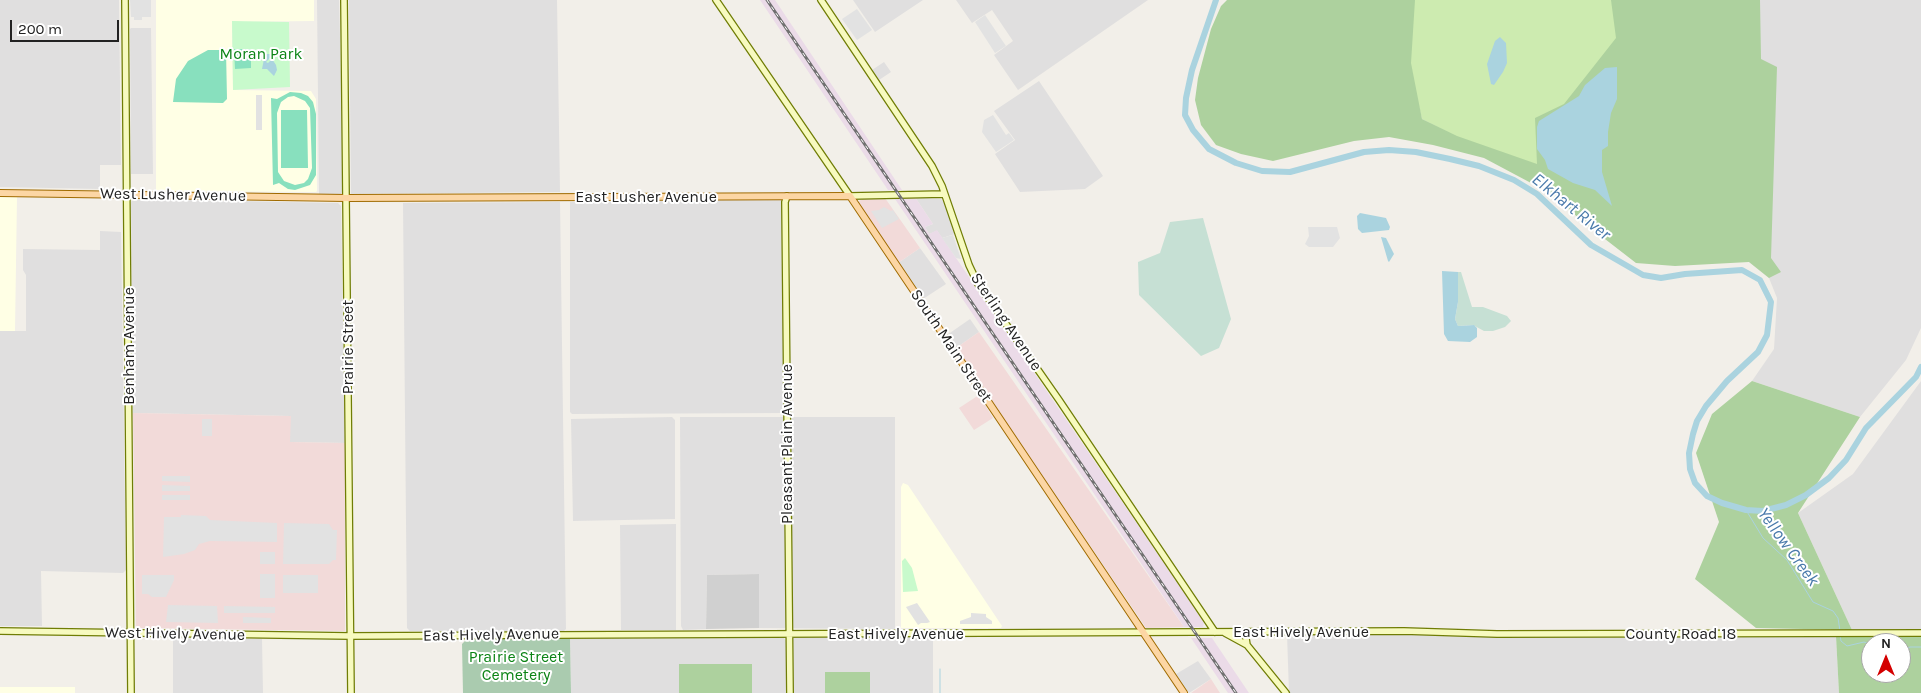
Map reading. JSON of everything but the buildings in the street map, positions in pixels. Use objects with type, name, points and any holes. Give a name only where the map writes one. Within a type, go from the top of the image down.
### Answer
[{"type":"main road","name":"West Lusher Avenue","points":[[0,193],[347,198]]},
{"type":"main road","name":"East Lusher Avenue","points":[[347,198],[850,196]]},
{"type":"main road","name":"South Main Street","points":[[850,196],[1184,693]]},
{"type":"street","name":"Benham Avenue","points":[[125,0],[131,693]]},
{"type":"street","name":"Prairie Street","points":[[344,0],[352,693]]},
{"type":"street","name":"South Main Street","points":[[716,0],[850,196]]},
{"type":"street","name":"Sterling Avenue","points":[[821,0],[926,155],[938,177],[969,265],[978,284],[1059,400],[1215,632]]},
{"type":"street","name":"East Lusher Avenue","points":[[850,196],[944,194]]},
{"type":"street","name":"Pleasant Plain Avenue","points":[[786,196],[790,693]]},
{"type":"street","name":"West Hively Avenue","points":[[0,631],[350,636]]},
{"type":"street","points":[[1222,632],[1247,645],[1286,693]]},
{"type":"street","points":[[1245,632],[1247,645]]},
{"type":"street","name":"East Hively Avenue","points":[[350,636],[1442,632]]},
{"type":"street","name":"County Road 18","points":[[1442,632],[1523,634],[1921,634]]},
{"type":"shaded area","points":[[0,0],[119,0],[121,165],[100,165],[100,189],[0,187]]},
{"type":"shaded area","points":[[130,0],[151,0],[151,17],[142,17],[142,20],[134,20],[134,17],[131,17]]},
{"type":"shaded area","points":[[156,0],[314,0],[314,21],[232,22],[233,90],[311,91],[316,99],[316,192],[156,191]]},
{"type":"shaded area","points":[[317,0],[339,0],[344,190],[341,194],[319,194]]},
{"type":"shaded area","points":[[349,0],[557,0],[560,192],[351,194]]},
{"type":"shaded area","points":[[760,0],[775,0],[902,190],[888,190]]},
{"type":"shaded area","points":[[853,0],[923,0],[875,32]]},
{"type":"shaded area","points":[[956,0],[1148,0],[1018,90],[994,55],[1013,41],[992,10],[972,23]]},
{"type":"shaded area","points":[[1623,0],[1921,0],[1921,328],[1906,360],[1860,417],[1752,381],[1774,349],[1777,298],[1769,278],[1749,262]]},
{"type":"shaded area","points":[[857,9],[872,30],[857,40],[842,19]]},
{"type":"shaded area","points":[[985,15],[1006,46],[995,53],[975,22]]},
{"type":"shaded area","points":[[131,28],[151,28],[153,174],[131,174]]},
{"type":"shaded area","points":[[884,62],[891,72],[879,80],[872,70]]},
{"type":"shaded area","points":[[1039,81],[1103,176],[1085,189],[1020,192],[995,154],[1015,140],[994,111]]},
{"type":"shaded area","points":[[256,95],[262,95],[262,130],[256,130]]},
{"type":"shaded area","points":[[993,115],[1006,135],[1009,133],[1014,140],[996,152],[982,132],[984,120]]},
{"type":"shaded area","points":[[0,196],[17,196],[15,331],[0,331]]},
{"type":"shaded area","points":[[915,197],[941,199],[944,202],[955,234],[942,238],[937,231],[929,234],[925,227],[933,224]]},
{"type":"shaded area","points":[[915,197],[933,224],[925,227],[929,234],[937,230],[1204,622],[1203,627],[1184,627],[895,199]]},
{"type":"shaded area","points":[[885,198],[920,248],[898,263],[858,202],[862,199]]},
{"type":"shaded area","points":[[133,199],[338,203],[341,206],[345,443],[290,442],[290,416],[133,413],[131,202]]},
{"type":"shaded area","points":[[780,199],[783,201],[783,413],[572,414],[570,412],[570,202]]},
{"type":"shaded area","points":[[560,202],[566,629],[564,631],[410,631],[407,628],[403,203]]},
{"type":"shaded area","points":[[884,207],[891,211],[893,210],[899,219],[882,228],[871,211]]},
{"type":"shaded area","points":[[1203,218],[1231,319],[1219,348],[1201,356],[1139,295],[1138,262],[1160,253],[1170,222]]},
{"type":"shaded area","points":[[1308,227],[1337,227],[1340,238],[1333,247],[1309,247],[1305,244],[1309,236]]},
{"type":"shaded area","points":[[100,231],[121,232],[126,570],[123,573],[41,571],[42,626],[0,626],[0,331],[26,331],[26,275],[23,270],[23,249],[100,250]]},
{"type":"shaded area","points":[[953,235],[961,259],[956,258],[942,238]]},
{"type":"shaded area","points":[[920,248],[946,284],[923,299],[898,263]]},
{"type":"shaded area","points":[[1458,272],[1461,272],[1472,307],[1483,307],[1507,316],[1511,321],[1505,327],[1493,331],[1484,331],[1473,325],[1458,326],[1455,319],[1458,302]]},
{"type":"shaded area","points":[[970,319],[979,332],[956,348],[947,335]]},
{"type":"shaded area","points":[[979,332],[1184,627],[1146,628],[956,348]]},
{"type":"shaded area","points":[[1921,381],[1921,630],[1852,630],[1798,513],[1853,474]]},
{"type":"shaded area","points":[[979,395],[993,418],[974,430],[959,408]]},
{"type":"shaded area","points":[[133,413],[291,416],[290,442],[345,443],[345,631],[136,628]]},
{"type":"shaded area","points":[[672,417],[675,420],[675,519],[573,521],[571,419]]},
{"type":"shaded area","points":[[680,417],[895,417],[895,629],[759,628],[759,574],[707,575],[706,629],[683,630],[681,626]]},
{"type":"shaded area","points":[[202,419],[212,419],[212,436],[202,436]]},
{"type":"shaded area","points":[[162,476],[190,476],[190,482],[162,481]]},
{"type":"shaded area","points":[[903,483],[908,485],[1002,626],[1001,628],[901,628],[901,487]]},
{"type":"shaded area","points":[[162,485],[190,486],[190,491],[162,491]]},
{"type":"shaded area","points":[[162,495],[190,495],[190,500],[162,500]]},
{"type":"shaded area","points":[[181,515],[206,516],[210,520],[277,523],[277,542],[210,541],[199,544],[195,550],[184,554],[163,557],[164,517],[181,517]]},
{"type":"shaded area","points":[[284,523],[329,524],[333,530],[337,530],[336,560],[329,564],[283,564]]},
{"type":"shaded area","points":[[676,524],[676,630],[621,630],[620,525]]},
{"type":"shaded area","points":[[260,552],[275,552],[275,564],[260,564]]},
{"type":"shaded area","points":[[260,574],[275,574],[275,598],[260,598]]},
{"type":"shaded area","points":[[759,574],[759,628],[706,629],[707,575]]},
{"type":"shaded area","points":[[142,575],[174,575],[174,580],[166,597],[152,597],[148,594],[142,594]]},
{"type":"shaded area","points":[[283,575],[318,575],[318,593],[283,593]]},
{"type":"shaded area","points":[[917,603],[930,622],[918,625],[906,607]]},
{"type":"shaded area","points":[[168,605],[217,606],[218,623],[166,622]]},
{"type":"shaded area","points":[[224,606],[275,607],[275,613],[224,613]]},
{"type":"shaded area","points":[[971,613],[986,614],[986,617],[992,621],[992,624],[960,624],[960,621],[971,617]]},
{"type":"shaded area","points":[[243,617],[271,618],[271,623],[243,623]]},
{"type":"shaded area","points":[[1287,634],[1836,636],[1839,693],[1289,693]]},
{"type":"shaded area","points":[[783,637],[787,642],[787,693],[752,693],[752,664],[679,664],[679,693],[571,693],[570,639]]},
{"type":"shaded area","points":[[795,637],[930,637],[933,640],[933,693],[870,693],[870,672],[825,672],[825,693],[792,693],[792,639]]},
{"type":"shaded area","points":[[173,638],[262,639],[263,693],[173,693]]},
{"type":"shaded area","points":[[1191,638],[1212,638],[1249,693],[1228,693]]},
{"type":"shaded area","points":[[1198,661],[1211,679],[1189,693],[1176,674]]},
{"type":"shaded area","points":[[1211,679],[1220,693],[1191,693]]},
{"type":"shaded area","points":[[0,687],[75,687],[75,693],[0,693]]},
{"type":"green space","points":[[1227,0],[1415,0],[1411,63],[1422,119],[1457,136],[1537,164],[1535,118],[1564,104],[1616,38],[1611,0],[1760,0],[1761,59],[1777,67],[1771,258],[1781,272],[1769,278],[1749,262],[1675,266],[1636,263],[1564,205],[1531,183],[1484,158],[1433,145],[1389,137],[1354,141],[1273,161],[1241,154],[1216,145],[1201,125],[1195,100],[1198,78],[1211,29],[1221,6]]},
{"type":"green space","points":[[1409,0],[1622,0],[1632,48],[1549,184],[1422,119],[1407,59]]},
{"type":"green space","name":"Moran Park","points":[[232,21],[289,22],[290,87],[233,90]]},
{"type":"green space","points":[[234,49],[251,49],[251,68],[235,69]]},
{"type":"green space","points":[[208,50],[226,50],[227,99],[223,103],[173,102],[176,79],[188,61]]},
{"type":"green space","points":[[290,92],[301,93],[308,96],[313,102],[316,114],[316,175],[310,185],[295,190],[288,189],[279,183],[273,185],[271,98],[277,99]],"holes":[[[294,96],[305,101],[310,108],[312,168],[308,179],[304,183],[295,185],[284,181],[278,172],[277,113],[281,102],[288,97]]]},
{"type":"green space","points":[[281,110],[307,110],[308,168],[281,168]]},
{"type":"green space","points":[[1752,381],[1860,417],[1798,513],[1852,630],[1756,628],[1695,579],[1719,522],[1696,453],[1712,414]]},
{"type":"green space","points":[[905,558],[912,568],[918,591],[903,592],[902,561]]},
{"type":"green space","points":[[1836,636],[1861,636],[1861,683],[1911,683],[1911,636],[1921,636],[1921,693],[1839,693]]},
{"type":"green space","name":"Prairie Street Cemetery","points":[[467,639],[570,639],[571,693],[463,693],[462,644]]},
{"type":"green space","points":[[679,664],[752,664],[752,693],[679,693]]},
{"type":"green space","points":[[825,672],[870,672],[870,693],[825,693]]},
{"type":"water","points":[[1500,37],[1506,43],[1507,63],[1494,85],[1491,84],[1487,64],[1495,41]]},
{"type":"water","points":[[265,54],[270,54],[270,58],[266,62],[268,63],[272,59],[276,65],[277,70],[274,76],[267,69],[262,69]]},
{"type":"water","points":[[1617,67],[1617,99],[1611,113],[1608,146],[1602,150],[1602,172],[1612,206],[1595,190],[1573,183],[1548,169],[1545,160],[1537,149],[1537,127],[1539,121],[1579,96],[1585,85],[1605,68]]},
{"type":"water","points":[[1360,213],[1386,218],[1390,227],[1389,230],[1362,233],[1358,229],[1357,216]]},
{"type":"water","points":[[1381,237],[1386,238],[1394,254],[1389,262],[1388,261]]},
{"type":"water","points":[[1442,271],[1458,272],[1458,302],[1455,319],[1458,326],[1474,325],[1477,328],[1477,337],[1470,342],[1448,341],[1444,334]]},
{"type":"waterway","name":"Elkhart River","points":[[1216,0],[1192,70],[1186,98],[1185,115],[1193,130],[1209,149],[1236,163],[1262,171],[1290,172],[1364,152],[1389,150],[1416,152],[1450,159],[1479,166],[1514,180],[1537,194],[1591,245],[1643,275],[1661,278],[1685,274],[1742,270],[1760,280],[1771,302],[1767,335],[1758,352],[1727,381],[1706,406],[1697,421],[1693,434],[1689,453],[1690,469],[1695,483],[1707,496],[1722,503],[1746,510],[1763,511],[1786,505],[1806,495],[1829,478],[1846,460],[1866,428],[1916,377],[1921,367]]},
{"type":"waterway","name":"Yellow Creek","points":[[1746,510],[1763,538],[1787,560],[1813,602],[1833,611],[1838,618],[1840,631]]},
{"type":"waterway","name":"Yellow Creek","points":[[1840,635],[1841,641],[1847,646],[1861,643]]},
{"type":"waterway","name":"Yellow Creek","points":[[1911,647],[1921,647]]},
{"type":"waterway","points":[[940,669],[940,693]]},
{"type":"railway","points":[[767,0],[1236,693]]}]
